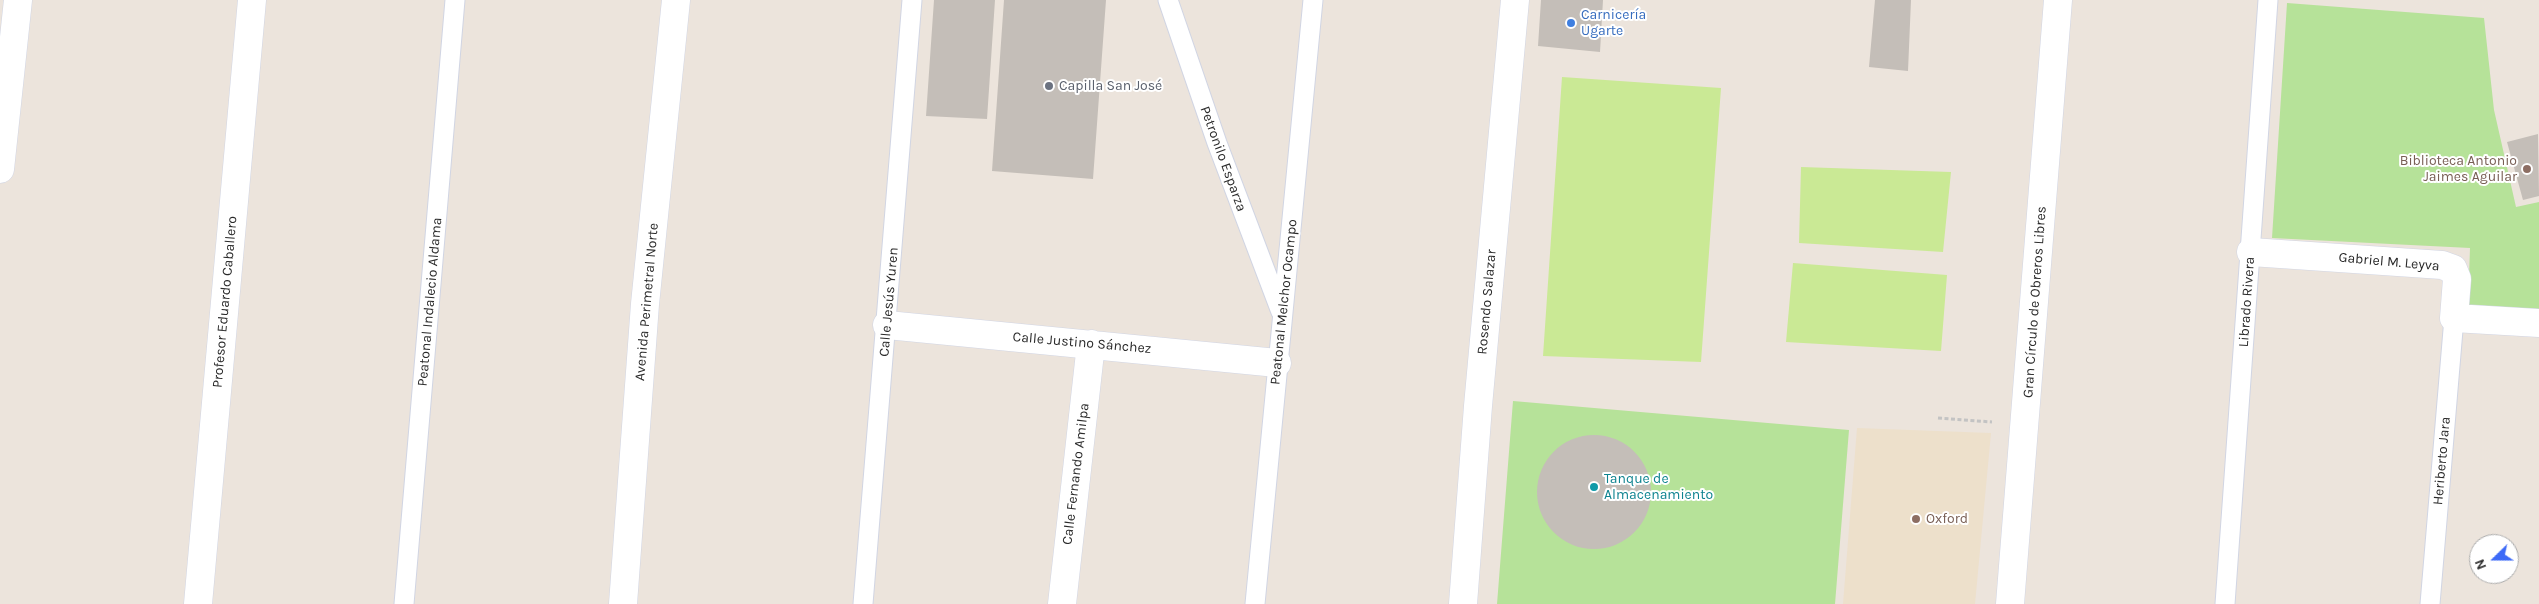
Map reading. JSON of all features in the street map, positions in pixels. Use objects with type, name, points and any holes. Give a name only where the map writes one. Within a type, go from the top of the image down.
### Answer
[{"type":"street","points":[[0,169],[18,0]]},
{"type":"street","name":"Profesor Eduardo Caballero","points":[[198,604],[252,0]]},
{"type":"street","name":"Avenida Perimetral Norte","points":[[623,604],[645,304],[676,0]]},
{"type":"street","name":"Rosendo Salazar","points":[[1463,604],[1478,406],[1515,0]]},
{"type":"street","name":"Gran Círculo de Obreros Libres","points":[[2010,604],[2058,0]]},
{"type":"street","name":"Gabriel M. Leyva","points":[[2251,252],[2442,264],[2452,269],[2456,279],[2454,318]]},
{"type":"street","points":[[2454,318],[2539,323]]},
{"type":"street","name":"Calle Justino Sánchez","points":[[888,325],[1277,363]]},
{"type":"street","name":"Calle Fernando Amilpa","points":[[1062,604],[1091,344]]},
{"type":"lane","name":"Peatonal Indalecio Aldama","points":[[404,604],[455,0]]},
{"type":"lane","name":"Calle Jesús Yuren","points":[[864,604],[888,325],[912,0]]},
{"type":"lane","name":"Petronilo Esparza","points":[[1168,0],[1217,143],[1282,316]]},
{"type":"lane","name":"Peatonal Melchor Ocampo","points":[[1255,604],[1313,0]]},
{"type":"lane","name":"Librado Rivera","points":[[2224,604],[2268,0]]},
{"type":"lane","name":"Heriberto Jara","points":[[2430,604],[2454,318]]},
{"type":"path","points":[[1938,418],[2025,425]]},
{"type":"shaded area","name":"Oxford","points":[[1857,428],[1991,433],[1975,604],[1843,604]]},
{"type":"green space","points":[[2287,3],[2484,18],[2494,110],[2516,207],[2539,202],[2539,311],[2468,306],[2470,248],[2272,238]]},
{"type":"green space","points":[[1562,77],[1721,88],[1701,362],[1543,356]]},
{"type":"green space","points":[[1801,167],[1951,172],[1943,252],[1799,243]]},
{"type":"green space","points":[[1793,263],[1947,275],[1941,351],[1786,342]]},
{"type":"green space","points":[[1513,401],[1849,430],[1835,604],[1497,604]]},
{"type":"building","points":[[934,0],[995,0],[987,119],[926,116]]},
{"type":"building","name":"Capilla San José","points":[[1004,0],[1106,0],[1093,179],[992,171]]},
{"type":"building","name":"Carnicería Ugarte","points":[[1541,0],[1603,0],[1600,52],[1538,46]]},
{"type":"building","points":[[1875,0],[1911,0],[1908,71],[1869,67]]},
{"type":"building","name":"Biblioteca Antonio Jaimes Aguilar","points":[[2538,134],[2539,196],[2523,200],[2507,142]]},
{"type":"building","name":"Tanque de Almacenamiento","points":[[1594,435],[1616,439],[1635,451],[1647,470],[1651,492],[1647,514],[1635,533],[1616,545],[1594,549],[1572,545],[1553,533],[1541,514],[1537,492],[1541,470],[1553,451],[1572,439]]},
{"type":"place","name":"Carnicería Ugarte","points":[[1571,23]]},
{"type":"place","name":"Capilla San José","points":[[1049,86]]},
{"type":"place","name":"Biblioteca Antonio Jaimes Aguilar","points":[[2527,169]]},
{"type":"place","name":"Tanque de Almacenamiento","points":[[1594,487]]},
{"type":"place","name":"Oxford","points":[[1916,519]]}]
